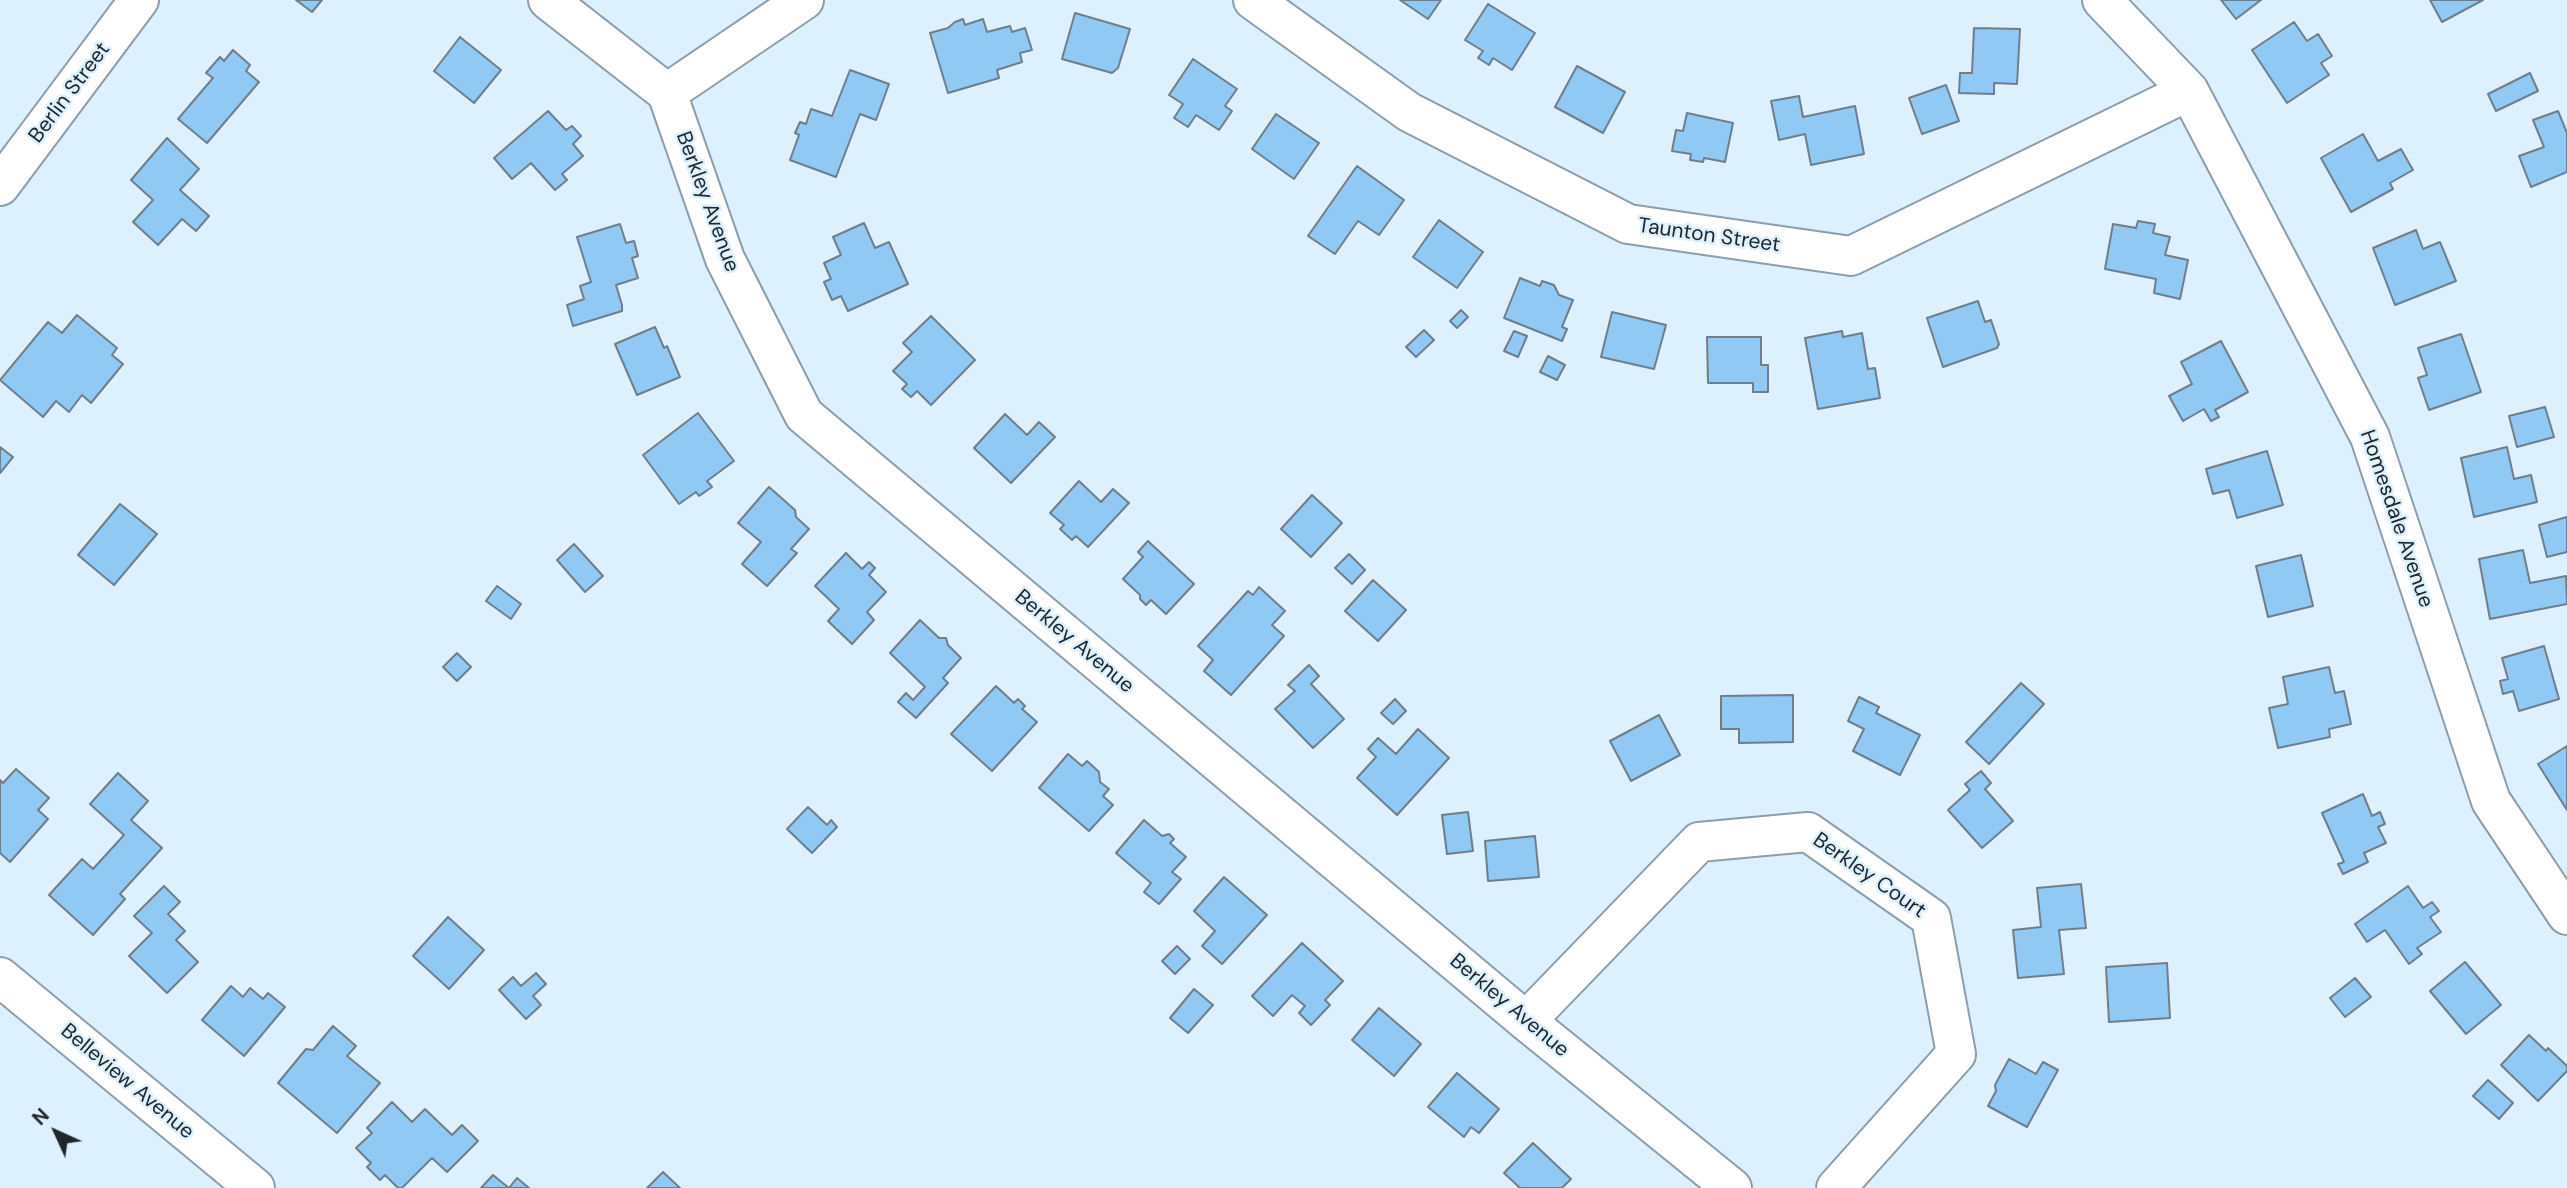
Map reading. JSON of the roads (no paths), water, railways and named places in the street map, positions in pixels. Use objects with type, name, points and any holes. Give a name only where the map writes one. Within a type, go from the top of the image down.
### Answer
[{"type":"street","name":"Berlin Street","points":[[0,186],[139,0]]},
{"type":"street","points":[[548,0],[667,93],[804,0]]},
{"type":"street","name":"Taunton Street","points":[[1253,0],[1409,111],[1628,224],[1851,256],[2189,91]]},
{"type":"street","name":"Homesdale Avenue","points":[[2102,0],[2189,91],[2370,437],[2491,801],[2567,915]]},
{"type":"street","name":"Berkley Avenue","points":[[667,93],[725,259],[804,415],[1526,1021],[1732,1188]]},
{"type":"street","name":"Berkley Court","points":[[1526,1021],[1699,842],[1808,832],[1931,918],[1956,1054],[1836,1188]]},
{"type":"street","name":"Belleview Avenue","points":[[0,977],[255,1188]]}]
